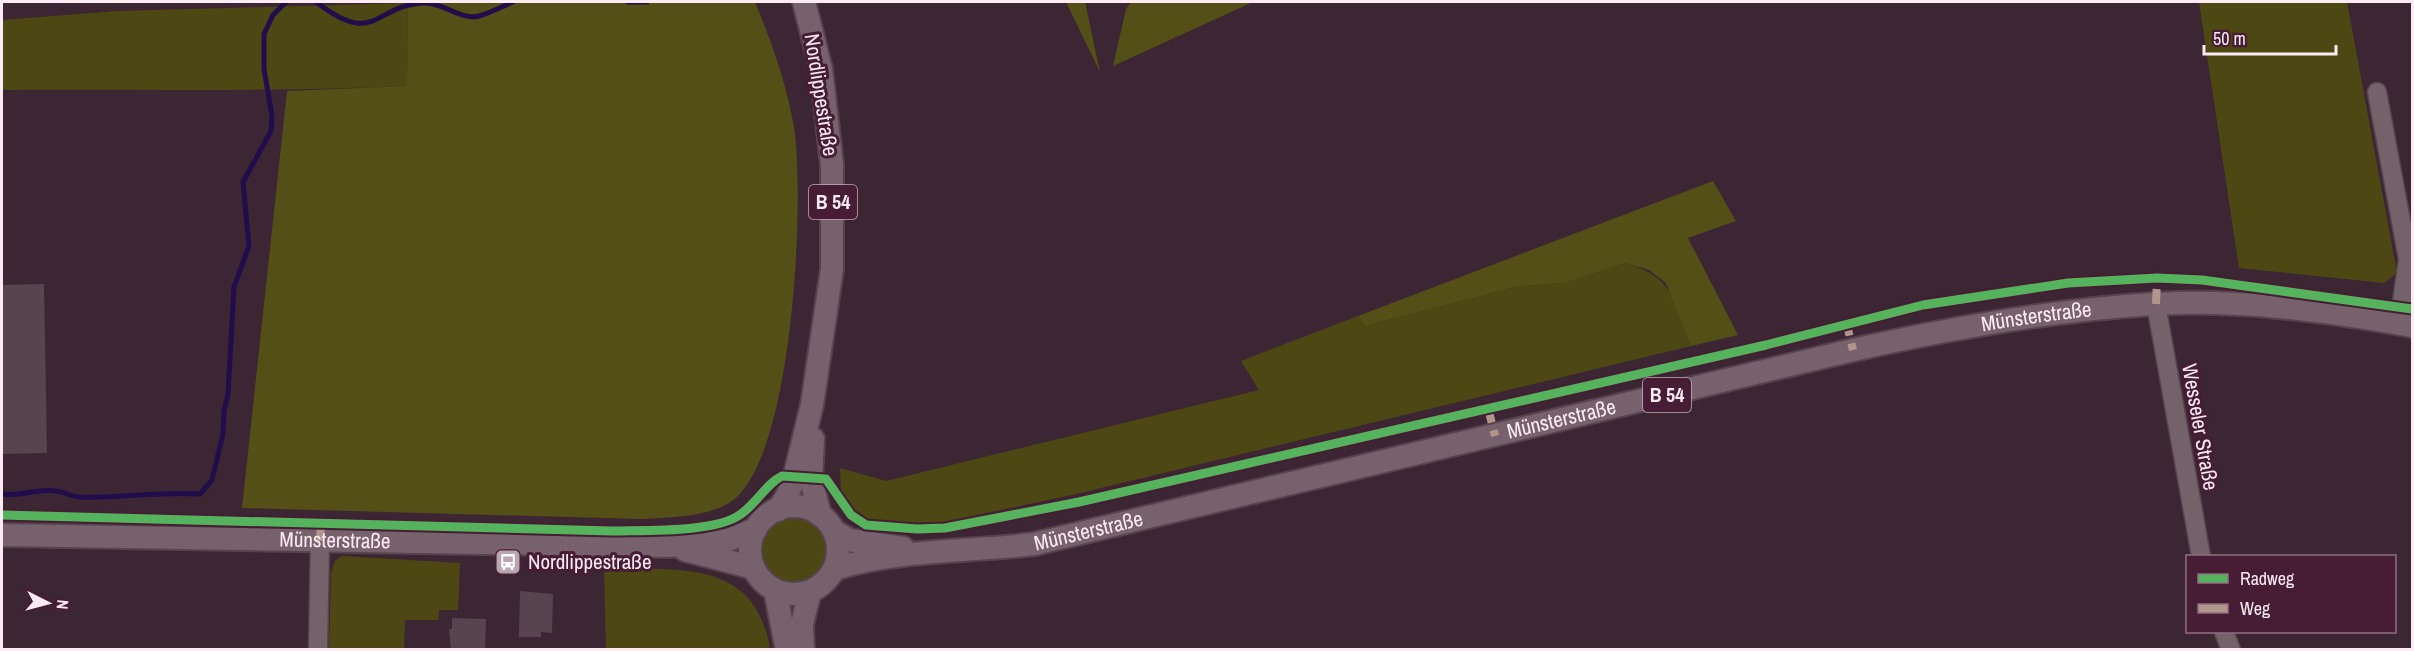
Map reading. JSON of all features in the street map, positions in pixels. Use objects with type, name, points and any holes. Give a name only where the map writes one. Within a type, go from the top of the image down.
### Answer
[{"type":"main road","name":"Nordlippestraße","points":[[778,510],[794,478],[812,405],[832,270],[832,165],[821,69],[804,2]]},
{"type":"main road","name":"Münsterstraße","points":[[834,569],[852,563],[928,552],[981,551],[1068,537],[1903,339],[2065,311],[2156,304],[2218,304],[2316,312],[2406,325]]},
{"type":"main road","name":"Nordlippestraße","points":[[812,405],[811,479],[827,523]]},
{"type":"main road","points":[[800,507],[827,523],[837,544],[834,569],[828,578],[810,591],[791,594],[775,590],[762,580],[754,568],[750,549],[756,529],[766,517],[778,510],[800,507]]},
{"type":"main road","name":"Münsterstraße","points":[[827,523],[849,540],[928,552]]},
{"type":"main road","name":"Münsterstraße","points":[[2,535],[669,546],[728,540],[756,529]]},
{"type":"main road","name":"Münsterstraße","points":[[669,546],[754,568]]},
{"type":"main road","points":[[775,590],[787,650]]},
{"type":"main road","points":[[803,650],[802,624],[810,591]]},
{"type":"street","points":[[2377,92],[2408,259],[2406,325]]},
{"type":"street","name":"Wesseler Straße","points":[[2156,304],[2201,555]]},
{"type":"street","points":[[318,650],[320,541]]},
{"type":"street","points":[[2224,633],[2232,650]]},
{"type":"shaded area","points":[[755,2],[778,63],[794,127],[798,210],[790,327],[781,385],[768,438],[751,479],[729,503],[697,514],[641,519],[242,508],[287,91],[407,86],[408,3]]},
{"type":"shaded area","points":[[1066,2],[1085,2],[1100,72]]},
{"type":"shaded area","points":[[1131,2],[1253,2],[1113,66],[1126,9]]},
{"type":"shaded area","points":[[2199,2],[2347,2],[2397,273],[2384,283],[2239,268]]},
{"type":"shaded area","points":[[408,3],[407,86],[255,90],[2,90],[2,20],[117,11]]},
{"type":"shaded area","points":[[1713,181],[1736,221],[1688,238],[1738,335],[1691,346],[1666,283],[1649,270],[1626,263],[1565,283],[1519,286],[1365,326],[1358,316]]},
{"type":"shaded area","points":[[1626,263],[1655,276],[1664,284],[1676,304],[1691,346],[1076,494],[944,522],[916,525],[866,519],[853,509],[841,494],[840,468],[886,481],[1259,390],[1241,361],[1358,316],[1365,326],[1519,286],[1565,283]]},
{"type":"shaded area","points":[[795,516],[808,519],[820,526],[827,538],[830,551],[827,564],[820,576],[808,583],[795,586],[782,583],[770,576],[763,564],[760,551],[763,538],[770,526],[782,519]]},
{"type":"shaded area","points":[[342,556],[460,563],[458,610],[439,610],[438,620],[405,620],[404,649],[329,649],[331,573],[335,561]]},
{"type":"shaded area","points":[[604,568],[685,571],[709,575],[730,584],[748,598],[762,619],[770,649],[606,649]]},
{"type":"building","points":[[44,284],[47,453],[2,454],[2,285]]},
{"type":"building","points":[[520,591],[553,594],[552,633],[541,632],[541,637],[519,637]]},
{"type":"building","points":[[452,618],[486,619],[485,650],[451,650],[449,629],[452,629]]},
{"type":"waterway","points":[[2,494],[49,490],[79,497],[200,494],[212,480],[223,434],[224,411],[228,394],[234,287],[249,246],[243,182],[271,131],[272,116],[264,69],[264,34],[273,15],[286,2]]},
{"type":"waterway","points":[[316,2],[336,16],[352,22],[364,23],[408,5],[433,4],[473,17],[513,2]]},
{"type":"waterway","points":[[628,2],[647,2]]},
{"type":"marked path","points":[[2156,304],[2157,278]]},
{"type":"marked path","points":[[1846,321],[1853,350]]},
{"type":"marked path","points":[[1488,408],[1495,436]]},
{"type":"marked path","points":[[320,541],[321,523]]},
{"type":"cycle path","points":[[2,515],[612,531],[660,530],[715,525],[730,520],[746,510],[771,483],[782,476],[826,479],[851,515],[866,525],[917,529],[945,528],[1079,502],[1766,345],[1923,305],[2068,283],[2157,278],[2202,280],[2412,309]]},
{"type":"place","name":"Nordlippestraße","points":[[508,562]]}]
